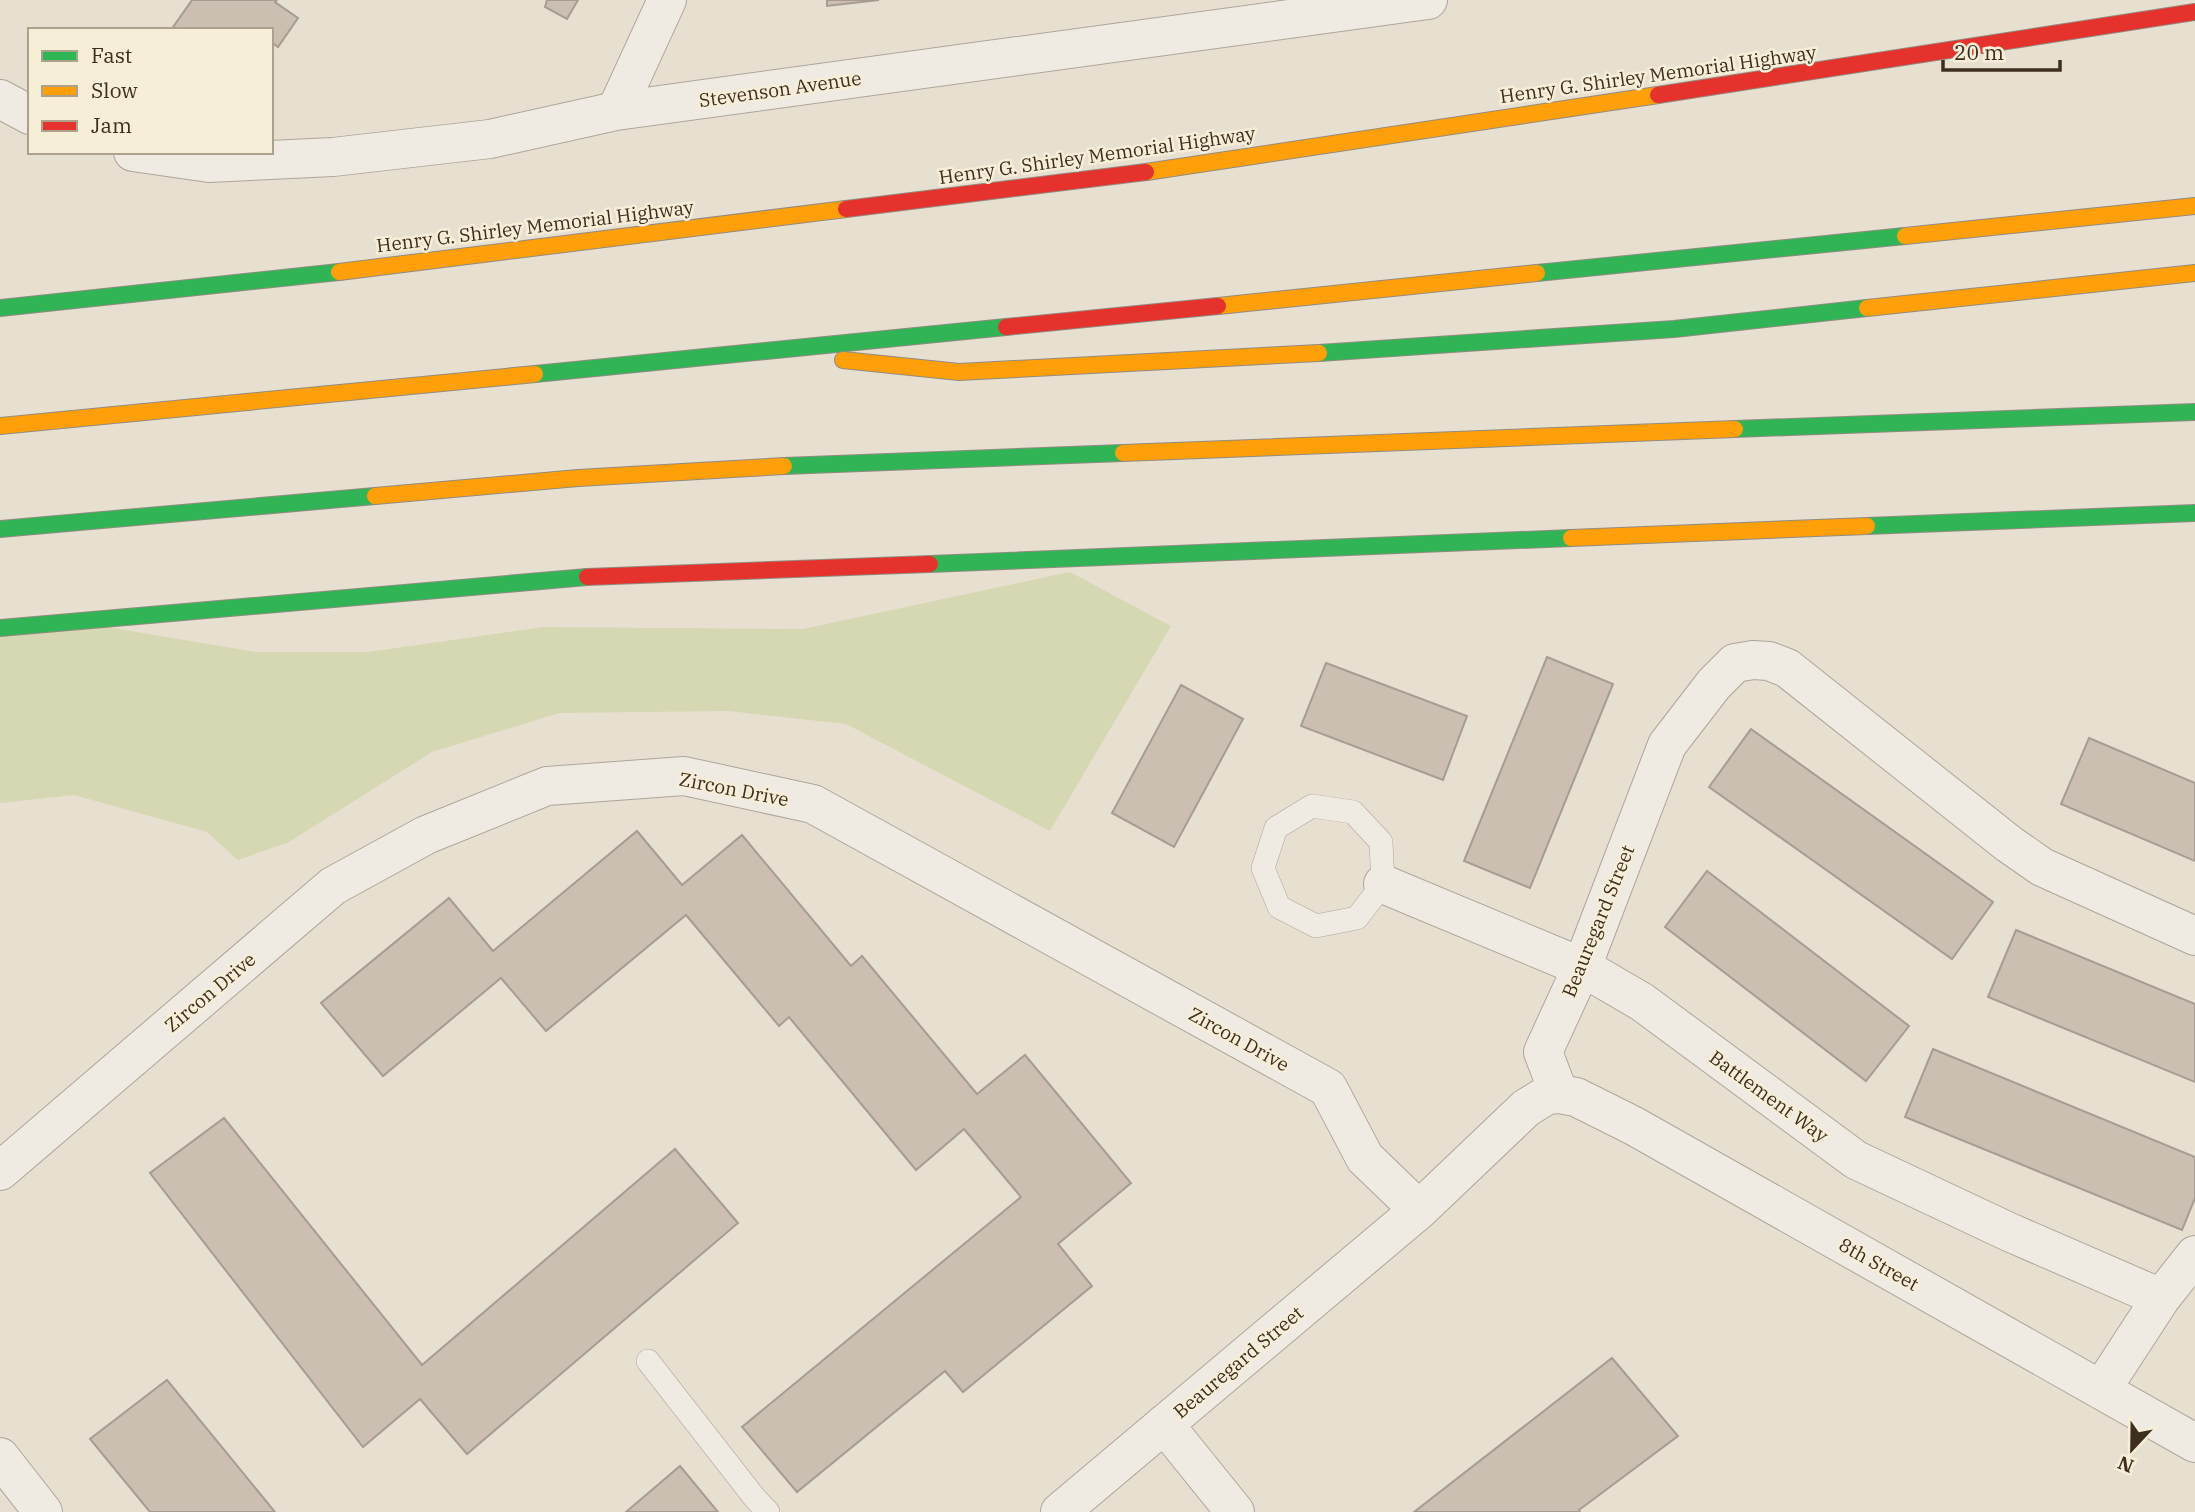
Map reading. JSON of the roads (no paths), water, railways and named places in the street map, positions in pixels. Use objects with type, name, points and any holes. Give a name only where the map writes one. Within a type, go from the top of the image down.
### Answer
[{"type":"highway","name":"Henry G. Shirley Memorial Highway","points":[[0,308],[358,269],[1129,174],[2195,12]]},
{"type":"highway","points":[[0,426],[761,352],[2195,206]]},
{"type":"highway","points":[[761,352],[959,372],[1411,348],[1674,329],[2195,273]]},
{"type":"highway","points":[[0,529],[578,478],[794,465],[2195,412]]},
{"type":"highway","points":[[0,628],[573,578],[2195,513]]},
{"type":"street","points":[[616,111],[667,0]]},
{"type":"street","name":"Stevenson Avenue","points":[[147,154],[209,163],[333,157],[489,139],[616,111],[1429,0]]},
{"type":"street","points":[[0,99],[28,114]]},
{"type":"street","name":"Beauregard Street","points":[[1060,1512],[1419,1210],[1526,1108],[1547,1095],[1559,1094],[1543,1052],[1582,967],[1667,745],[1714,684],[1735,663],[1769,661],[1787,668],[2009,844],[2042,867],[2195,936]]},
{"type":"street","name":"Zircon Drive","points":[[0,1171],[333,886],[426,835],[547,786],[684,776],[813,804],[1328,1088],[1365,1158],[1419,1210]]},
{"type":"street","name":"Battlement Way","points":[[1383,884],[1582,967],[1642,1002],[1856,1160],[2009,1233],[2161,1298]]},
{"type":"street","name":"8th Street","points":[[1559,1094],[1576,1097],[1634,1126],[2195,1443]]},
{"type":"street","points":[[2101,1390],[2161,1298],[2195,1255]]},
{"type":"street","points":[[1164,1424],[1235,1512]]},
{"type":"street","points":[[0,1457],[43,1512]]},
{"type":"lane","points":[[1312,806],[1353,812],[1381,842],[1383,884],[1357,918],[1316,926],[1279,906],[1264,868],[1276,828],[1312,806]]},
{"type":"lane","points":[[648,1360],[768,1512]]}]
